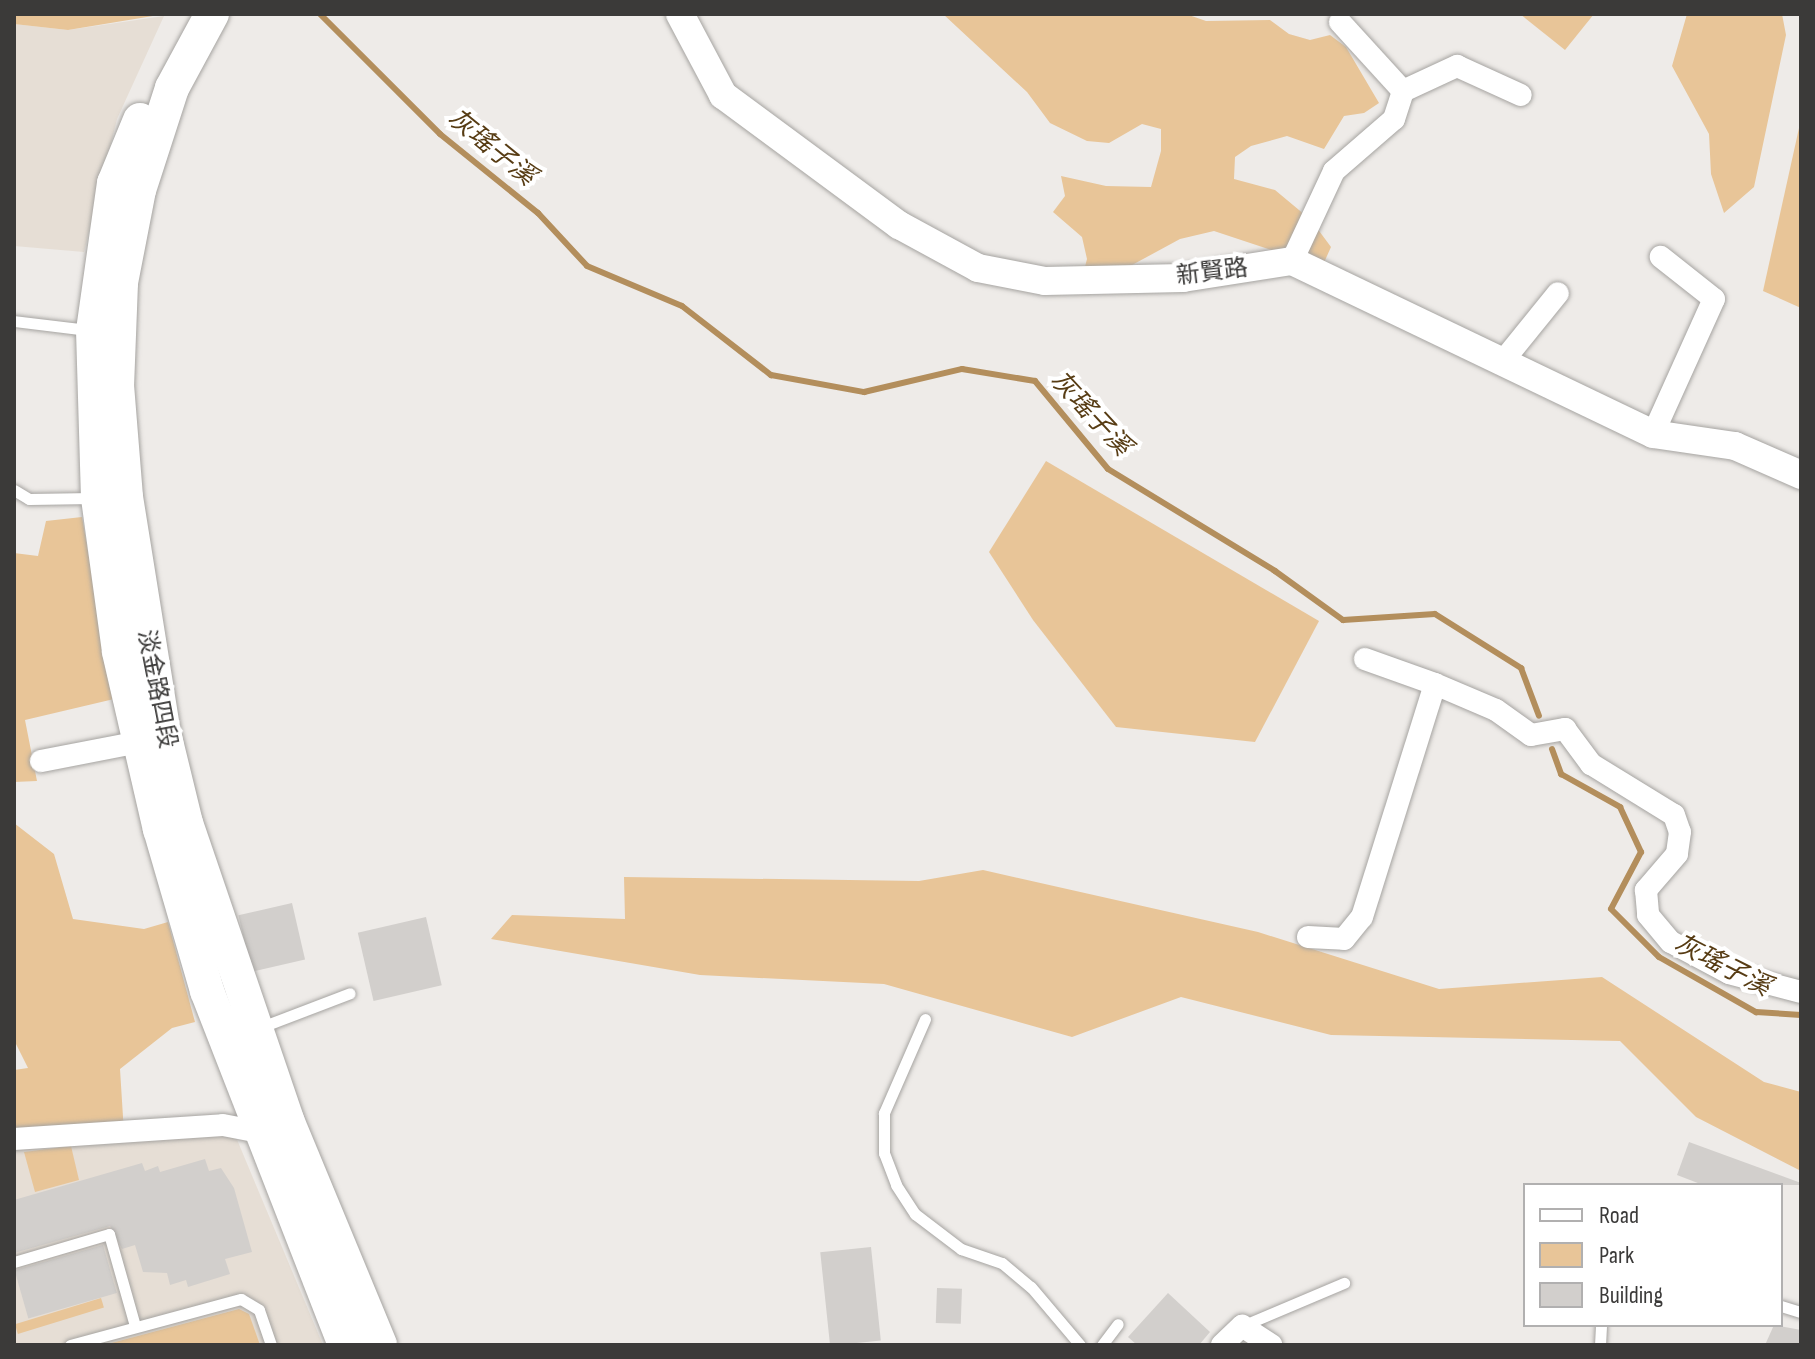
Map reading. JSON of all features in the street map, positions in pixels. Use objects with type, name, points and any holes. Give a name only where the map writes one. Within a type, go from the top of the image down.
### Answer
[{"type":"main road","name":"淡金路四段","points":[[187,14],[114,183],[93,330],[112,498],[119,652],[207,991],[380,1345]]},
{"type":"main road","name":"淡金路四段","points":[[212,14],[172,88],[139,190],[121,283],[112,498],[146,634],[179,793],[254,1029],[273,1126],[345,1345]]},
{"type":"street","name":"新賢路","points":[[680,14],[723,95],[899,225],[978,268],[1045,281],[1183,278],[1292,261]]},
{"type":"street","points":[[1340,22],[1403,91]]},
{"type":"street","points":[[1521,95],[1457,66],[1403,91],[1394,119],[1334,171],[1292,261],[1653,434],[1735,446],[1801,475]]},
{"type":"street","points":[[1653,434],[1714,299],[1661,257]]},
{"type":"street","points":[[1503,361],[1558,293]]},
{"type":"street","points":[[1365,659],[1496,710],[1531,735],[1565,729],[1591,764],[1674,815],[1680,832],[1677,854],[1646,890],[1648,915],[1671,942],[1729,973],[1801,992]]},
{"type":"street","points":[[1308,937],[1344,939],[1362,917],[1435,684]]},
{"type":"street","points":[[41,761],[140,742]]},
{"type":"street","points":[[14,1139],[223,1125],[273,1126]]},
{"type":"street","points":[[1222,1345],[1242,1326],[1271,1345]]},
{"type":"lane","points":[[14,321],[93,330]]},
{"type":"lane","points":[[14,490],[29,499],[112,498]]},
{"type":"lane","points":[[254,1029],[350,993]]},
{"type":"lane","points":[[925,1019],[884,1113],[884,1153],[896,1185],[915,1214],[961,1249],[1002,1263],[1031,1287],[1080,1345]]},
{"type":"lane","points":[[14,1262],[109,1234],[135,1326]]},
{"type":"lane","points":[[1242,1326],[1344,1283]]},
{"type":"lane","points":[[70,1345],[231,1300],[249,1300],[259,1310],[271,1345]]},
{"type":"lane","points":[[1102,1345],[1118,1324]]},
{"type":"shaded area","points":[[164,16],[117,119],[84,252],[14,246],[14,24],[68,30]]},
{"type":"shaded area","points":[[233,1130],[323,1345],[14,1345],[14,1140]]},
{"type":"green space","points":[[14,14],[165,14],[68,30],[14,24]]},
{"type":"green space","points":[[943,14],[1186,14],[1206,21],[1270,20],[1289,34],[1310,40],[1330,35],[1346,47],[1379,103],[1364,113],[1344,116],[1324,149],[1287,136],[1251,146],[1235,157],[1234,179],[1275,190],[1311,220],[1331,247],[1322,267],[1214,231],[1180,239],[1121,271],[1082,278],[1087,259],[1082,237],[1053,212],[1065,196],[1061,176],[1106,186],[1151,187],[1161,151],[1161,129],[1142,124],[1109,143],[1087,141],[1050,123],[1027,92]]},
{"type":"green space","points":[[1520,14],[1594,14],[1565,50]]},
{"type":"green space","points":[[1687,14],[1782,14],[1786,35],[1754,187],[1724,213],[1711,174],[1709,134],[1672,66]]},
{"type":"green space","points":[[1801,119],[1801,308],[1763,291]]},
{"type":"green space","points":[[1046,461],[1319,621],[1255,742],[1116,727],[1033,620],[989,552]]},
{"type":"green space","points":[[82,517],[114,699],[25,720],[37,781],[14,782],[14,553],[38,556],[46,521]]},
{"type":"green space","points":[[14,823],[54,854],[73,919],[144,929],[168,922],[195,1022],[172,1028],[120,1069],[124,1133],[14,1140],[14,1070],[28,1068],[14,1040]]},
{"type":"green space","points":[[983,870],[1258,932],[1439,989],[1602,977],[1764,1082],[1801,1092],[1801,1171],[1696,1117],[1620,1041],[1331,1035],[1181,997],[1072,1037],[884,984],[700,975],[491,939],[512,915],[625,919],[624,877],[919,881]]},
{"type":"green space","points":[[71,1146],[79,1180],[35,1192],[24,1152]]},
{"type":"green space","points":[[101,1298],[104,1308],[18,1334],[15,1324]]},
{"type":"green space","points":[[239,1309],[249,1314],[260,1345],[104,1345]]},
{"type":"building","points":[[292,903],[305,960],[251,972],[238,915]]},
{"type":"building","points":[[426,917],[442,985],[374,1001],[358,933]]},
{"type":"building","points":[[1689,1142],[1801,1183],[1698,1183],[1677,1175]]},
{"type":"building","points":[[205,1159],[209,1171],[221,1168],[234,1188],[252,1252],[225,1259],[230,1274],[188,1287],[186,1280],[170,1285],[167,1273],[143,1272],[135,1245],[122,1249],[110,1226],[14,1253],[14,1200],[142,1163],[145,1171],[158,1166],[160,1172]]},
{"type":"building","points":[[103,1245],[117,1293],[28,1318],[15,1270]]},
{"type":"building","points":[[871,1247],[881,1340],[830,1345],[820,1252]]},
{"type":"building","points":[[937,1288],[962,1289],[961,1324],[936,1323]]},
{"type":"building","points":[[1168,1293],[1210,1332],[1199,1345],[1137,1345],[1128,1337]]},
{"type":"building","points":[[1773,1327],[1801,1330],[1801,1345],[1765,1345]]},
{"type":"waterway","name":"灰瑤子溪","points":[[320,14],[440,134],[538,213],[587,266],[682,306],[771,375],[864,392],[962,369],[1035,381],[1108,469],[1275,571],[1343,620],[1435,614],[1521,668],[1539,716]]},
{"type":"waterway","name":"灰瑤子溪","points":[[1552,749],[1561,774],[1620,807],[1641,852],[1611,909],[1659,957],[1756,1012],[1801,1015]]}]
